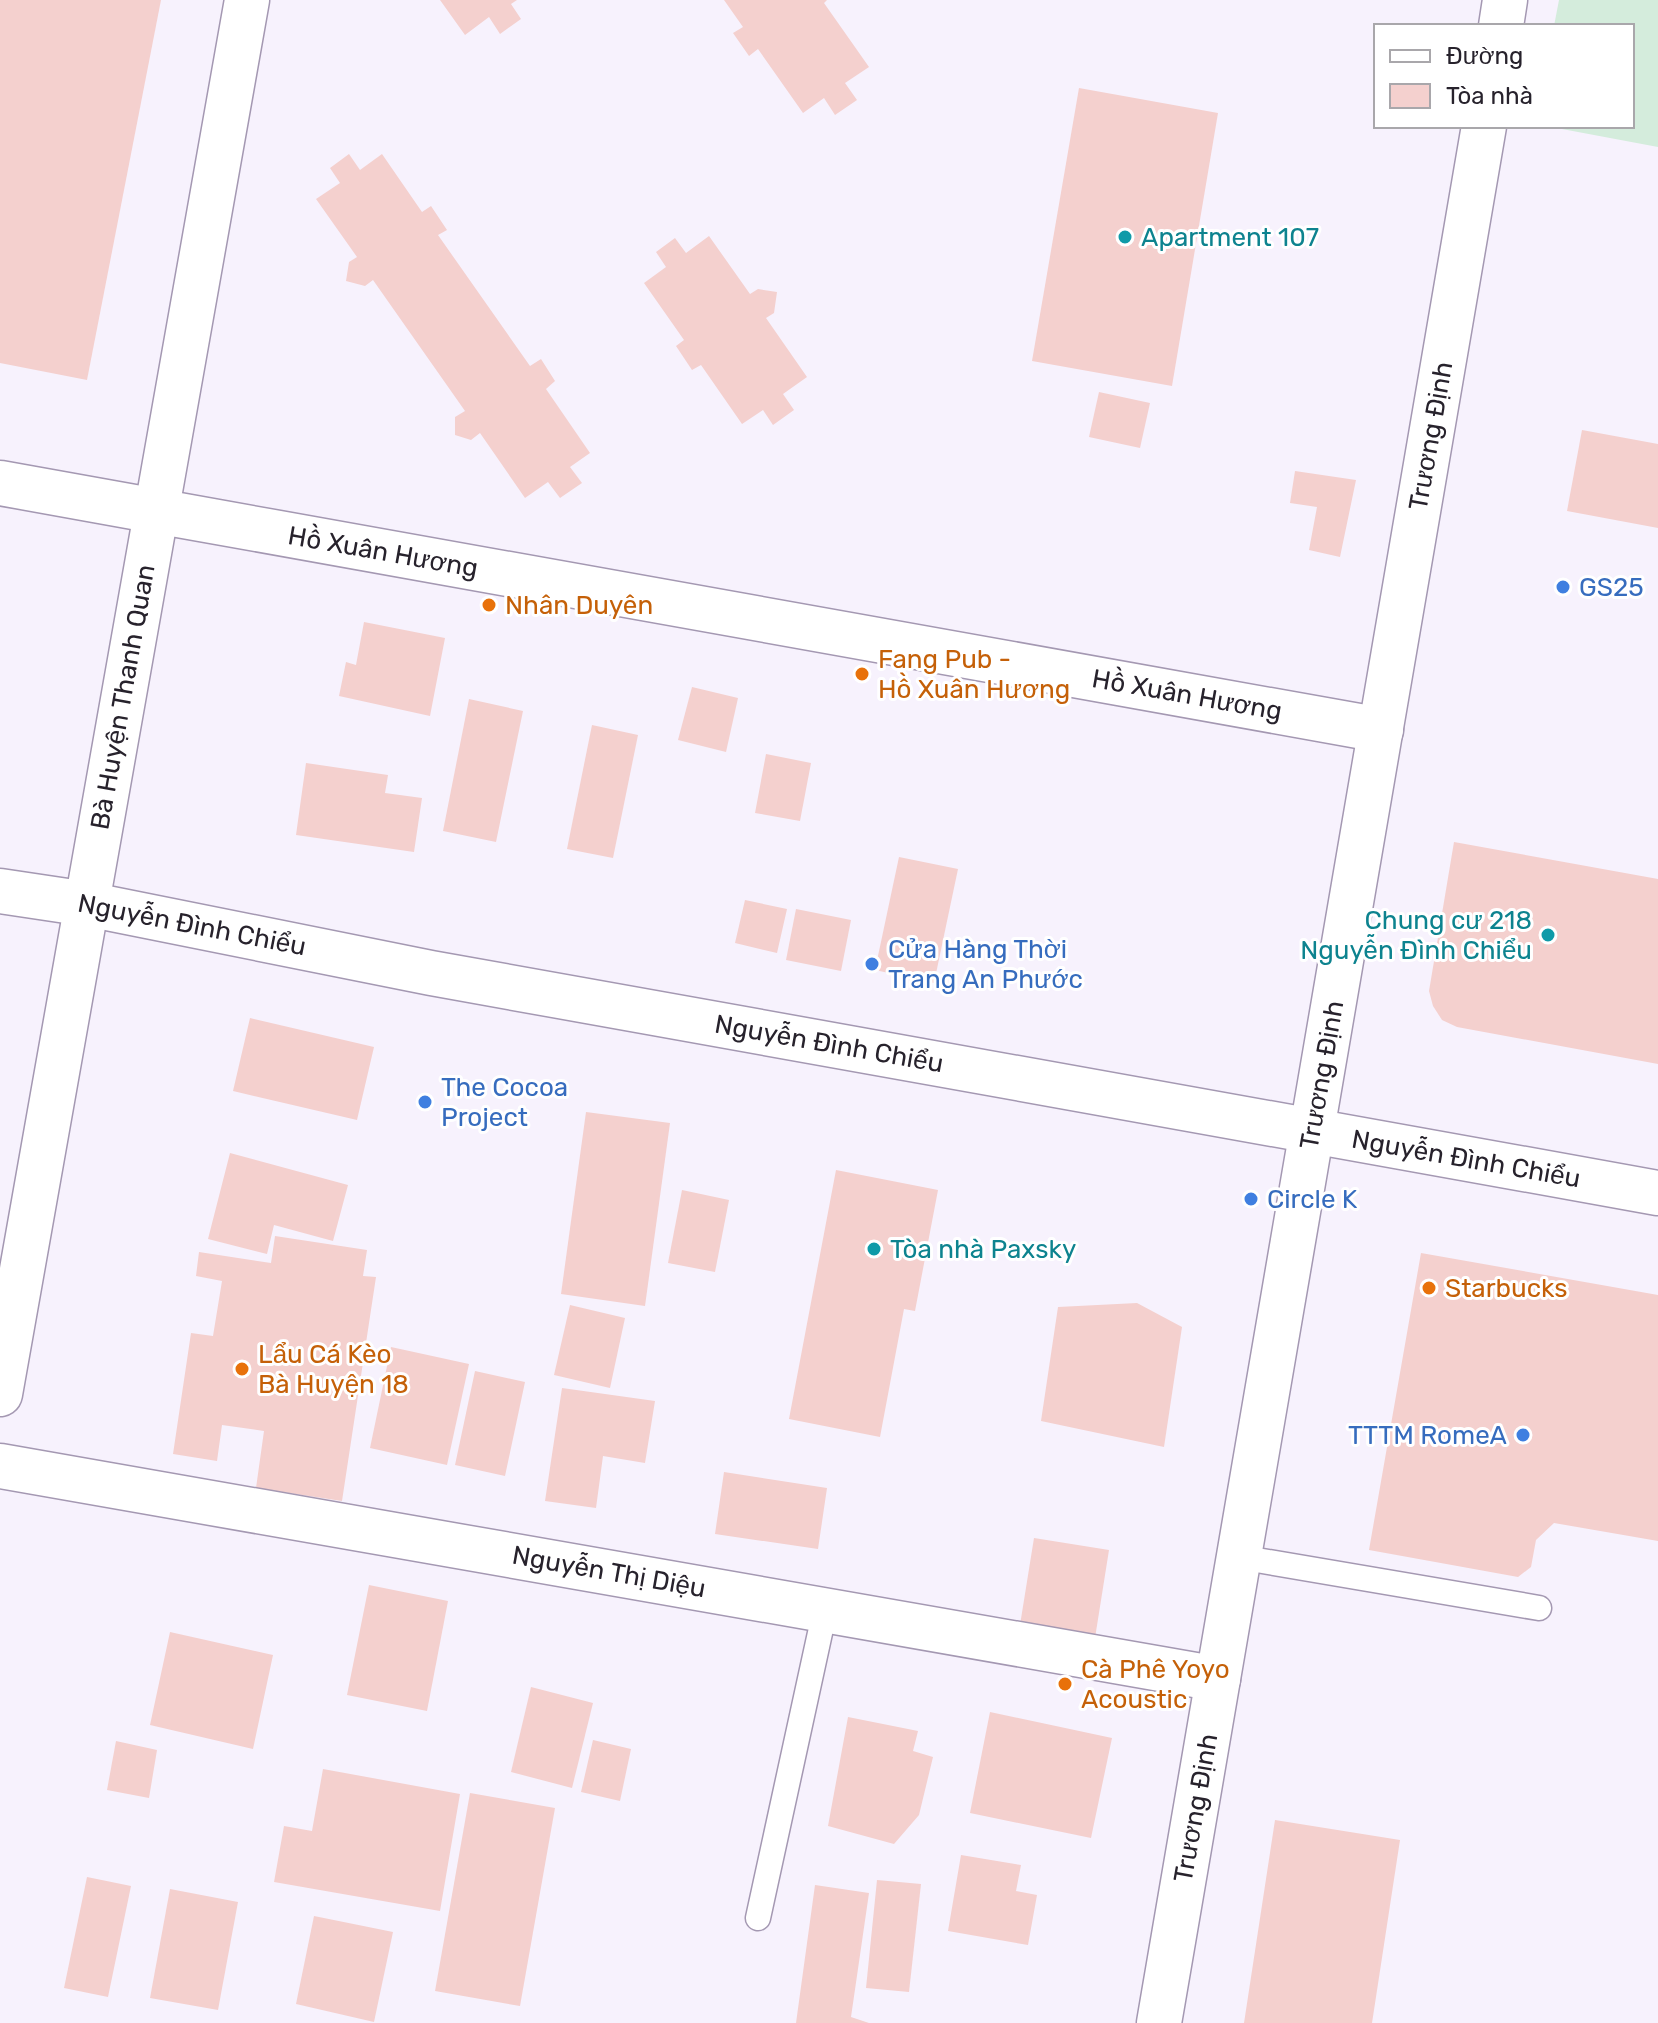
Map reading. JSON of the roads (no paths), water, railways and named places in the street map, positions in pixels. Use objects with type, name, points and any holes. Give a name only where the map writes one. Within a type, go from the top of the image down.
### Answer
[{"type":"street","name":"Bà Huyện Thanh Quan","points":[[0,1394],[247,0]]},
{"type":"street","points":[[1501,24],[1505,0]]},
{"type":"street","name":"Trương Định","points":[[1159,2023],[1484,128]]},
{"type":"street","name":"Hồ Xuân Hương","points":[[0,483],[1381,730]]},
{"type":"street","name":"Nguyễn Đình Chiểu","points":[[0,891],[87,904],[447,976],[1658,1193]]},
{"type":"street","name":"Nguyễn Thị Diệu","points":[[0,1466],[1218,1679]]},
{"type":"lane","points":[[1239,1557],[1539,1608]]},
{"type":"lane","points":[[758,1918],[825,1610]]},
{"type":"place","name":"Apartment 107","points":[[1125,237]]},
{"type":"place","name":"GS25","points":[[1563,587]]},
{"type":"place","name":"Nhân Duyên","points":[[489,605]]},
{"type":"place","name":"Fang Pub - Hồ Xuân Hương","points":[[862,674]]},
{"type":"place","name":"Chung cư 218 Nguyễn Đình Chiểu","points":[[1548,935]]},
{"type":"place","name":"Cửa Hàng Thời Trang An Phước","points":[[872,964]]},
{"type":"place","name":"The Cocoa Project","points":[[425,1102]]},
{"type":"place","name":"Circle K","points":[[1251,1199]]},
{"type":"place","name":"Tòa nhà Paxsky","points":[[874,1249]]},
{"type":"place","name":"Starbucks","points":[[1429,1288]]},
{"type":"place","name":"Lẩu Cá Kèo Bà Huyện 18","points":[[242,1369]]},
{"type":"place","name":"TTTM RomeA","points":[[1523,1435]]},
{"type":"place","name":"Cà Phê Yoyo Acoustic","points":[[1065,1684]]}]
